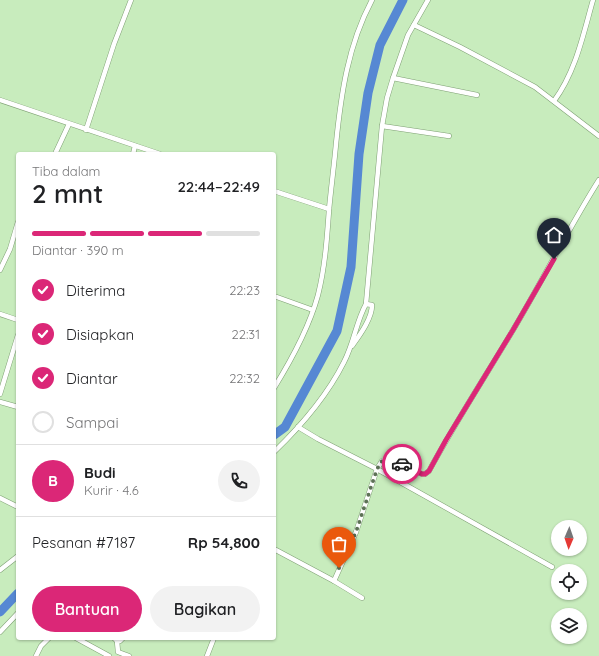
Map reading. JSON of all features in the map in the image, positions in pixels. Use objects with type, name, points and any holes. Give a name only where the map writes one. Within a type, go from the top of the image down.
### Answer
[{"type":"street","points":[[86,130],[114,44],[132,0]]},
{"type":"street","points":[[276,385],[293,355],[313,310],[317,296],[324,261],[339,114],[347,68],[359,28],[372,0]]},
{"type":"street","points":[[276,450],[298,427],[326,392],[341,368],[350,349],[359,316],[366,304],[382,126],[387,98],[408,35],[428,0]]},
{"type":"street","points":[[554,101],[564,88],[571,72],[593,0]]},
{"type":"street","points":[[414,25],[520,78],[554,101],[599,136]]},
{"type":"street","points":[[393,78],[477,95]]},
{"type":"street","points":[[0,100],[154,152]]},
{"type":"street","points":[[56,152],[69,124]]},
{"type":"street","points":[[382,126],[449,136]]},
{"type":"street","points":[[134,152],[135,146]]},
{"type":"street","points":[[334,581],[356,532],[377,469],[382,461],[388,458],[422,474],[429,471],[450,433],[513,330],[571,226],[599,180]]},
{"type":"street","points":[[276,192],[329,209]]},
{"type":"street","points":[[0,270],[10,249],[16,229]]},
{"type":"street","points":[[276,297],[313,310]]},
{"type":"street","points":[[350,349],[363,331],[372,311],[372,306],[366,304]]},
{"type":"street","points":[[0,314],[16,319]]},
{"type":"street","points":[[0,394],[16,342]]},
{"type":"street","points":[[0,402],[16,406]]},
{"type":"street","points":[[298,427],[318,439],[377,469],[551,566]]},
{"type":"street","points":[[0,498],[16,506]]},
{"type":"street","points":[[276,550],[334,581],[362,598]]},
{"type":"street","points":[[0,570],[16,558]]},
{"type":"street","points":[[0,632],[16,615]]},
{"type":"street","points":[[36,656],[41,646],[47,640]]},
{"type":"street","points":[[80,640],[109,656]]},
{"type":"street","points":[[119,640],[117,650],[119,655],[129,656]]},
{"type":"street","points":[[207,656],[213,640]]},
{"type":"waterway","points":[[276,434],[285,427],[337,331],[351,267],[359,154],[368,93],[380,45],[403,0]]},
{"type":"waterway","points":[[0,612],[16,595]]},
{"type":"way so far","points":[[339,568],[356,532],[377,469],[382,461],[388,458],[402,464]]},
{"type":"route","points":[[402,464],[422,474],[429,471],[554,259]]}]
